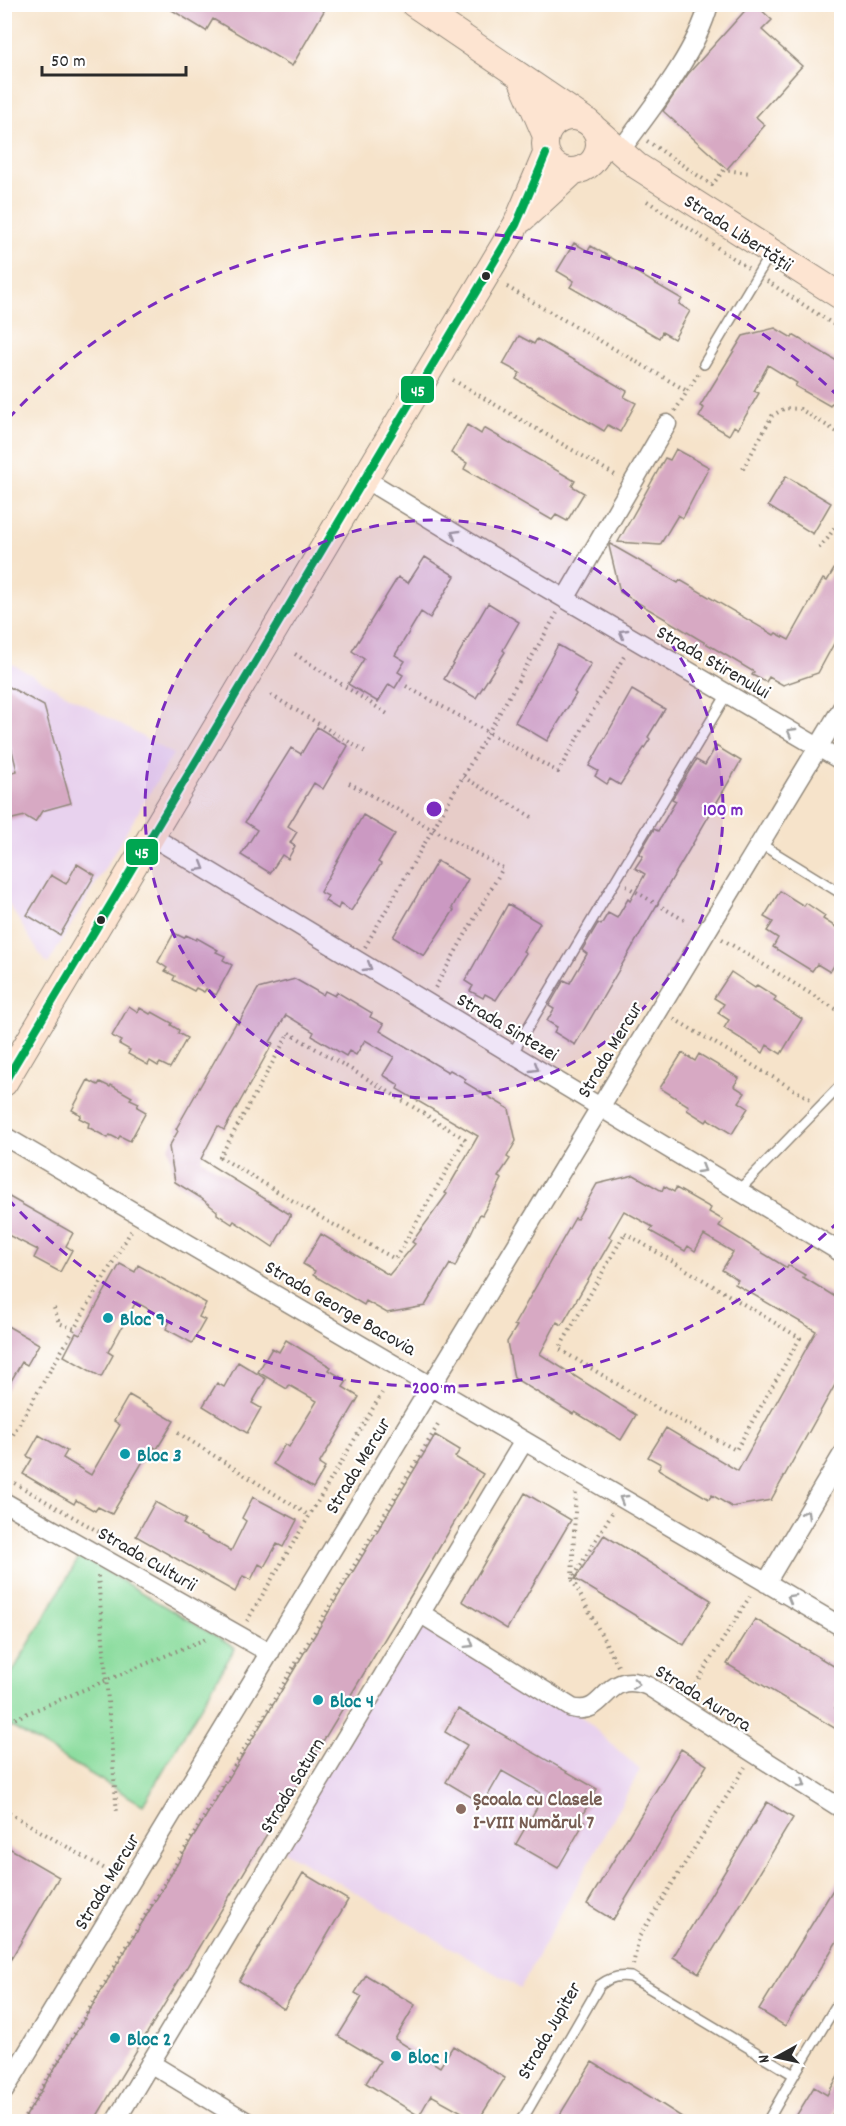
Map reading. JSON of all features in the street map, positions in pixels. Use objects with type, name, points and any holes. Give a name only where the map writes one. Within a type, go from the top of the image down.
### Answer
[{"type":"street","name":"Strada Libertății","points":[[414,4],[589,125],[630,150],[771,252],[842,297]]},
{"type":"street","points":[[520,76],[546,145],[557,167],[582,168],[630,150],[694,41],[709,4]]},
{"type":"street","points":[[4,1083],[516,225],[556,122],[573,117],[589,125],[599,148],[596,157],[516,225]]},
{"type":"street","points":[[565,599],[667,424]]},
{"type":"street","name":"Strada Stirenului","points":[[365,478],[565,599],[842,761]]},
{"type":"street","name":"Strada Mercur","points":[[4,2091],[842,708]]},
{"type":"street","name":"Strada Sintezei","points":[[151,836],[842,1253]]},
{"type":"street","name":"Strada George Bacovia","points":[[4,1136],[842,1627]]},
{"type":"street","name":"Strada Saturn","points":[[115,2121],[524,1441]]},
{"type":"street","points":[[763,1581],[842,1455]]},
{"type":"street","name":"Strada Culturii","points":[[4,1502],[270,1653]]},
{"type":"street","name":"Strada Aurora","points":[[420,1613],[572,1708],[589,1709],[609,1689],[627,1682],[637,1682],[648,1686],[842,1809]]},
{"type":"street","points":[[150,2063],[248,2121]]},
{"type":"lane","points":[[704,364],[771,252]]},
{"type":"lane","points":[[512,1054],[726,694]]},
{"type":"lane","points":[[759,843],[842,894]]},
{"type":"lane","points":[[738,1191],[842,1084]]},
{"type":"lane","name":"Strada Jupiter","points":[[519,2121],[525,2115],[600,1985],[614,1977],[631,1977]]},
{"type":"lane","points":[[631,1977],[794,2075]]},
{"type":"lane","points":[[766,2121],[842,1996]]},
{"type":"path","points":[[630,150],[712,185],[724,170],[751,173]]},
{"type":"path","points":[[643,198],[842,330]]},
{"type":"path","points":[[507,287],[687,391]]},
{"type":"path","points":[[667,424],[704,364]]},
{"type":"path","points":[[453,380],[631,484]]},
{"type":"path","points":[[743,469],[772,416],[785,408],[800,410],[842,435]]},
{"type":"path","points":[[819,548],[842,515]]},
{"type":"path","points":[[357,961],[565,599]]},
{"type":"path","points":[[406,686],[558,772],[633,639]]},
{"type":"path","points":[[295,654],[389,715]]},
{"type":"path","points":[[271,695],[367,753]]},
{"type":"path","points":[[463,777],[532,817]]},
{"type":"path","points":[[349,783],[503,868],[427,1003]]},
{"type":"path","points":[[615,879],[684,920]]},
{"type":"path","points":[[707,930],[842,1013]]},
{"type":"path","points":[[658,1010],[821,1105]]},
{"type":"path","points":[[289,1033],[465,1139],[394,1259],[320,1218],[220,1157],[289,1033]]},
{"type":"path","points":[[4,1450],[140,1215]]},
{"type":"path","points":[[625,1233],[800,1338],[736,1450],[657,1408],[559,1349],[625,1233]]},
{"type":"path","points":[[54,1308],[59,1323],[75,1329]]},
{"type":"path","points":[[248,1622],[382,1393]]},
{"type":"path","points":[[21,2121],[438,1425]]},
{"type":"path","points":[[178,1433],[310,1516]]},
{"type":"path","points":[[577,1472],[572,1580],[627,1682]]},
{"type":"path","points":[[572,1580],[621,1498]]},
{"type":"path","points":[[104,1559],[98,1576],[117,1814]]},
{"type":"path","points":[[681,1707],[763,1581]]},
{"type":"path","points":[[4,1723],[212,1637]]},
{"type":"path","points":[[291,1649],[301,1654]]},
{"type":"path","points":[[631,1977],[639,1937],[753,1753]]},
{"type":"path","points":[[4,1810],[105,1869]]},
{"type":"path","points":[[147,1895],[154,1899]]},
{"type":"shaded area","points":[[5,660],[173,754],[48,964],[5,898]]},
{"type":"shaded area","name":"Școala cu Clasele I-VIII Numărul 7","points":[[420,1613],[572,1708],[640,1770],[520,1988],[279,1848]]},
{"type":"green space","points":[[80,1556],[235,1648],[143,1805],[5,1723],[5,1685]]},
{"type":"building","points":[[162,4],[312,4],[324,11],[292,66],[213,19],[206,31]]},
{"type":"building","points":[[751,4],[755,4],[772,20],[762,30],[802,66],[756,117],[765,125],[727,169],[663,111],[688,74]]},
{"type":"building","points":[[574,243],[588,251],[591,246],[682,299],[679,304],[690,311],[674,339],[662,332],[659,338],[570,287],[574,281],[557,271]]},
{"type":"building","points":[[775,328],[792,338],[793,335],[842,364],[842,408],[832,403],[830,406],[795,386],[797,383],[768,365],[754,391],[759,393],[738,429],[734,426],[729,435],[699,417],[704,408],[700,406],[743,336]]},
{"type":"building","points":[[519,336],[534,344],[537,339],[627,391],[624,397],[636,403],[620,432],[608,425],[604,431],[516,379],[520,373],[503,364]]},
{"type":"building","points":[[467,425],[481,434],[484,428],[575,481],[572,486],[584,493],[567,521],[556,515],[552,520],[464,469],[467,463],[451,453]]},
{"type":"building","points":[[676,449],[709,467],[683,518],[678,515],[660,545],[618,542],[665,458],[670,460]]},
{"type":"building","points":[[786,476],[831,503],[813,534],[768,506]]},
{"type":"building","points":[[610,544],[678,583],[680,580],[774,635],[776,633],[789,640],[823,579],[827,581],[842,556],[842,641],[837,638],[818,673],[783,685],[769,677],[766,682],[752,675],[754,672],[620,592]]},
{"type":"building","points":[[425,557],[455,576],[430,618],[421,612],[395,655],[405,661],[398,672],[403,675],[395,688],[389,684],[378,702],[348,684],[364,659],[352,651],[398,577],[408,583]]},
{"type":"building","points":[[488,603],[519,622],[503,650],[505,652],[476,698],[444,679]]},
{"type":"building","points":[[558,645],[591,664],[574,692],[576,694],[547,741],[515,722]]},
{"type":"building","points":[[4,684],[44,706],[71,803],[42,811],[35,822],[25,816],[4,821],[4,774],[17,771],[9,738],[4,736]]},
{"type":"building","points":[[632,690],[665,709],[648,737],[650,739],[620,785],[610,779],[607,784],[595,776],[598,771],[589,766]]},
{"type":"building","points":[[317,727],[348,746],[323,789],[314,783],[288,826],[297,832],[290,843],[295,846],[288,859],[282,855],[270,873],[241,855],[257,830],[245,822],[291,748],[301,754]]},
{"type":"building","points":[[716,746],[741,761],[575,1045],[554,1032],[557,1027],[547,1021],[554,1009],[549,1006],[564,980],[570,983],[587,954],[582,950],[598,923],[601,925],[608,913],[617,918],[628,899],[630,901],[645,874],[635,868],[643,856],[639,854],[654,829],[658,831],[676,801],[672,799],[696,760],[705,765]]},
{"type":"building","points":[[363,815],[395,834],[378,862],[381,864],[351,911],[340,904],[338,909],[325,901],[328,896],[320,892]]},
{"type":"building","points":[[437,861],[468,879],[452,908],[454,910],[424,956],[393,937]]},
{"type":"building","points":[[77,864],[95,875],[60,935],[27,915],[51,875],[66,884]]},
{"type":"building","points":[[780,891],[804,906],[806,903],[825,916],[823,919],[842,931],[842,953],[830,972],[817,964],[812,971],[773,947],[778,938],[767,931],[773,922],[764,917]]},
{"type":"building","points":[[508,904],[540,923],[523,951],[526,953],[496,1000],[485,994],[483,998],[470,991],[473,986],[465,981]]},
{"type":"building","points":[[174,933],[184,938],[186,935],[196,940],[197,938],[218,950],[216,952],[225,956],[223,960],[232,965],[216,995],[206,989],[204,992],[196,988],[194,991],[173,980],[175,976],[165,971],[167,968],[158,962]]},
{"type":"building","points":[[731,972],[755,988],[757,985],[776,997],[774,1001],[802,1019],[781,1054],[767,1045],[763,1053],[724,1028],[729,1020],[718,1013],[724,1004],[714,998]]},
{"type":"building","points":[[295,979],[323,995],[325,991],[335,996],[337,992],[372,1013],[370,1017],[384,1024],[380,1031],[448,1072],[450,1070],[466,1079],[464,1082],[509,1109],[516,1141],[507,1157],[510,1159],[498,1177],[502,1179],[482,1215],[480,1214],[455,1267],[450,1264],[425,1306],[387,1313],[366,1301],[364,1305],[313,1275],[315,1271],[303,1264],[321,1234],[389,1275],[415,1244],[412,1242],[447,1194],[445,1193],[478,1136],[397,1089],[399,1085],[383,1075],[394,1057],[365,1040],[356,1055],[349,1051],[346,1056],[312,1036],[314,1032],[286,1015],[270,1042],[273,1043],[224,1130],[218,1126],[201,1159],[291,1215],[273,1247],[234,1221],[232,1224],[217,1214],[217,1211],[201,1198],[175,1182],[169,1147],[178,1131],[176,1129],[236,1023],[238,1024],[258,989]]},
{"type":"building","points":[[129,1006],[138,1012],[140,1008],[150,1014],[152,1012],[172,1023],[171,1025],[179,1030],[178,1033],[187,1038],[170,1068],[160,1063],[158,1066],[150,1061],[148,1065],[128,1054],[130,1050],[119,1044],[121,1041],[112,1036]]},
{"type":"building","points":[[682,1053],[695,1061],[699,1054],[739,1078],[734,1086],[745,1093],[739,1102],[748,1108],[732,1134],[708,1119],[706,1122],[687,1110],[689,1106],[660,1088]]},
{"type":"building","points":[[88,1080],[98,1085],[100,1082],[110,1087],[111,1085],[132,1097],[130,1099],[139,1103],[137,1107],[146,1112],[130,1141],[120,1136],[118,1139],[110,1135],[108,1138],[88,1127],[89,1123],[79,1118],[81,1115],[72,1110]]},
{"type":"building","points":[[634,1175],[662,1191],[664,1186],[674,1192],[676,1188],[711,1208],[709,1212],[723,1220],[719,1226],[787,1268],[788,1265],[805,1275],[803,1277],[842,1301],[842,1363],[837,1372],[841,1374],[771,1500],[732,1507],[712,1495],[709,1499],[658,1469],[661,1464],[648,1457],[666,1428],[738,1471],[816,1331],[735,1284],[738,1280],[722,1270],[733,1252],[704,1235],[695,1251],[688,1246],[685,1251],[650,1231],[653,1227],[624,1211],[609,1237],[612,1239],[562,1325],[557,1322],[540,1354],[636,1415],[621,1440],[514,1378],[507,1342],[517,1326],[514,1325],[575,1218],[577,1219],[597,1184]]},
{"type":"building","points":[[4,1194],[73,1233],[66,1246],[72,1250],[60,1272],[34,1258],[38,1250],[4,1233]]},
{"type":"building","name":"Bloc 9","points":[[120,1264],[135,1272],[138,1265],[206,1303],[199,1317],[205,1320],[192,1343],[166,1329],[170,1321],[136,1302],[108,1352],[113,1355],[101,1377],[64,1356],[76,1333],[80,1335]]},
{"type":"building","points":[[4,1324],[39,1344],[27,1365],[22,1362],[4,1393]]},
{"type":"building","points":[[286,1340],[331,1367],[329,1370],[347,1381],[343,1387],[359,1397],[319,1464],[325,1468],[313,1488],[273,1464],[285,1444],[289,1447],[317,1401],[289,1385],[287,1389],[258,1372],[272,1348],[279,1352]]},
{"type":"building","points":[[238,1362],[266,1379],[252,1403],[261,1408],[247,1433],[203,1406],[217,1383],[224,1387]]},
{"type":"building","name":"Bloc 3","points":[[129,1395],[174,1421],[157,1449],[152,1446],[112,1514],[98,1507],[95,1511],[76,1500],[74,1504],[23,1474],[32,1459],[27,1456],[39,1435],[67,1451],[63,1458],[91,1475],[120,1425],[114,1421]]},
{"type":"building","points":[[435,1435],[460,1450],[455,1457],[483,1474],[422,1577],[94,2121],[23,2121]]},
{"type":"building","points":[[525,1493],[571,1520],[507,1629],[462,1601]]},
{"type":"building","points":[[253,1497],[297,1520],[283,1547],[277,1544],[264,1567],[259,1564],[251,1580],[243,1576],[235,1592],[136,1536],[155,1502],[186,1519],[183,1524],[231,1551],[246,1521],[242,1518]]},
{"type":"building","points":[[604,1535],[711,1600],[684,1645],[575,1579]]},
{"type":"building","points":[[755,1619],[842,1671],[842,1697],[835,1708],[842,1712],[842,1719],[836,1729],[727,1664]]},
{"type":"building","points":[[458,1709],[597,1789],[580,1819],[585,1821],[558,1868],[516,1844],[544,1795],[502,1771],[483,1804],[446,1782],[467,1745],[445,1732]]},
{"type":"building","points":[[681,1749],[707,1765],[613,1920],[587,1904]]},
{"type":"building","points":[[767,1802],[793,1818],[699,1973],[673,1957]]},
{"type":"building","points":[[4,1845],[59,1877],[4,1971]]},
{"type":"building","points":[[303,1873],[348,1900],[284,2009],[239,1981]]},
{"type":"building","points":[[842,1875],[842,1933],[785,2026],[759,2010]]},
{"type":"building","name":"Bloc 1","points":[[366,1975],[415,2005],[395,2039],[440,2067],[453,2046],[505,2078],[478,2121],[431,2095],[419,2116],[366,2083],[380,2061],[338,2036],[362,1997],[355,1993]]},
{"type":"building","points":[[592,2062],[649,2096],[688,2121],[556,2121]]},
{"type":"building","points":[[842,2070],[842,2100],[828,2121],[793,2121],[814,2087],[827,2095]]},
{"type":"transit line","name":"45","points":[[4,1083],[516,225],[546,154]]},
{"type":"place","name":"Bloc 9","points":[[108,1318]]},
{"type":"place","name":"Bloc 3","points":[[125,1454]]},
{"type":"place","name":"Bloc 4","points":[[318,1700]]},
{"type":"place","name":"Școala cu Clasele I-VIII Numărul 7","points":[[461,1809]]},
{"type":"place","name":"Bloc 2","points":[[115,2038]]},
{"type":"place","name":"Bloc 1","points":[[396,2056]]}]
